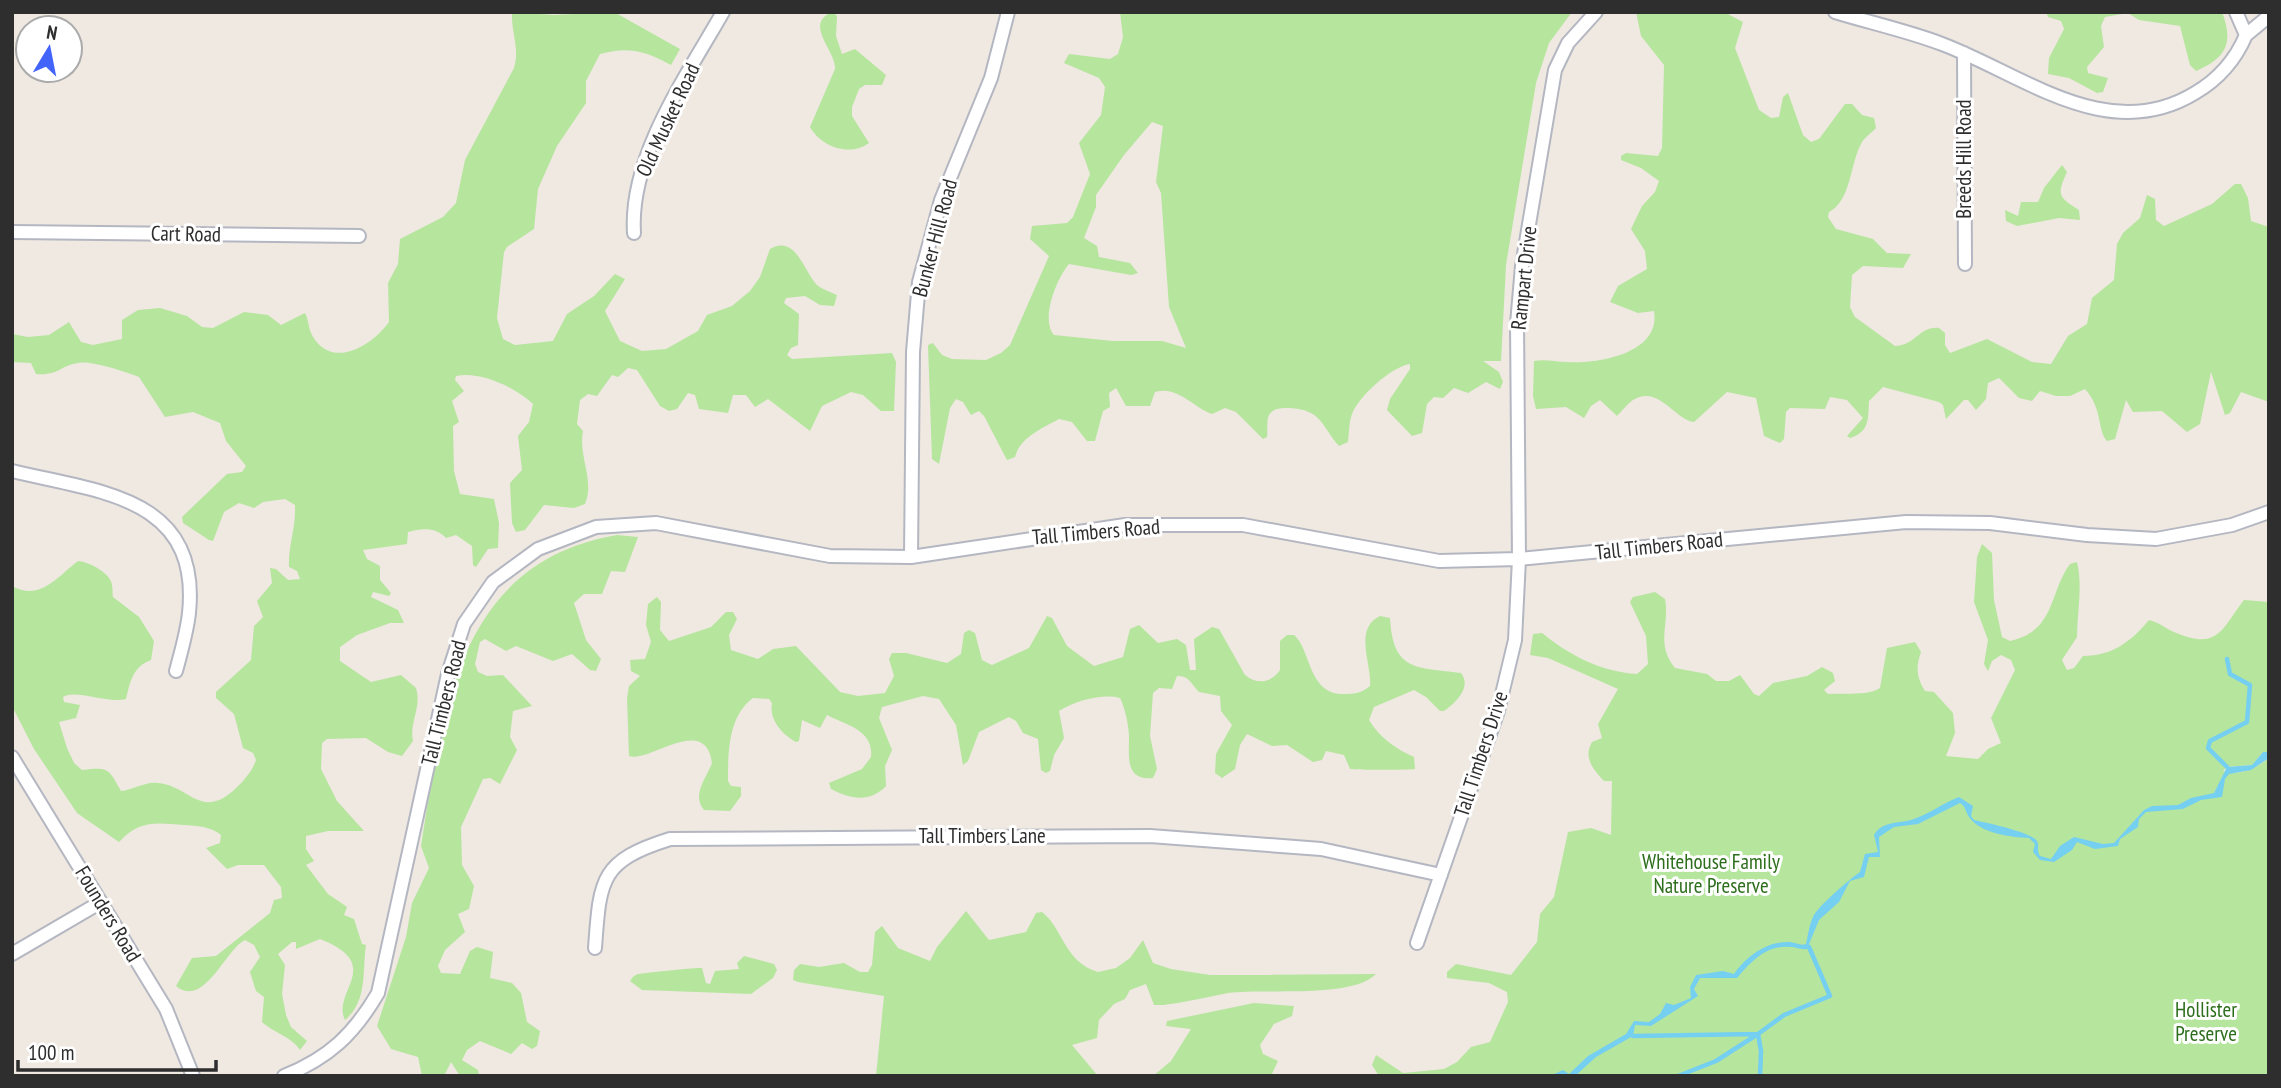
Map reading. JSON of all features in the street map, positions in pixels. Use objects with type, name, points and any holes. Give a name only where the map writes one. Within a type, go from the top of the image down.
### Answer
[{"type":"street","name":"Old Musket Road","points":[[634,233],[632,208],[639,175],[673,100],[723,12]]},
{"type":"street","name":"Bunker Hill Road","points":[[911,557],[913,352],[919,282],[941,200],[991,78],[1008,12]]},
{"type":"street","name":"Rampart Drive","points":[[1519,559],[1517,324],[1522,267],[1555,70],[1568,43],[1596,12]]},
{"type":"street","points":[[1835,12],[1941,44],[2073,104],[2106,113],[2124,114],[2163,108],[2206,87],[2236,56],[2246,35],[2269,16]]},
{"type":"street","points":[[2236,12],[2246,35]]},
{"type":"street","name":"Breeds Hill Road","points":[[1964,54],[1965,264]]},
{"type":"street","name":"Cart Road","points":[[12,232],[359,236]]},
{"type":"street","points":[[12,471],[120,498],[158,516],[177,539],[190,576],[190,589],[189,614],[176,671]]},
{"type":"street","name":"Tall Timbers Road","points":[[284,1076],[311,1065],[354,1031],[378,993],[448,674],[464,624],[493,582],[538,549],[596,527],[656,523],[830,556],[911,557],[1125,525],[1243,525],[1439,561],[1519,559],[1906,522],[1990,523],[2087,535],[2156,539],[2232,525],[2269,512]]},
{"type":"street","name":"Tall Timbers Drive","points":[[1417,943],[1497,711],[1515,640],[1519,559]]},
{"type":"street","name":"Founders Road","points":[[12,757],[166,1009],[193,1076]]},
{"type":"street","name":"Tall Timbers Lane","points":[[595,948],[599,896],[610,869],[634,850],[670,839],[1150,836],[1321,849],[1441,875]]},
{"type":"street","points":[[12,954],[101,902]]},
{"type":"green space","points":[[512,12],[554,15],[614,12],[680,49],[671,65],[637,51],[619,50],[600,54],[586,81],[586,103],[557,146],[538,189],[534,229],[507,247],[504,252],[497,318],[503,339],[515,345],[553,341],[567,314],[594,296],[615,274],[625,279],[605,311],[620,341],[642,351],[666,349],[698,331],[707,315],[732,306],[750,291],[760,277],[770,249],[786,246],[798,256],[817,285],[837,295],[834,306],[820,305],[805,296],[786,298],[784,303],[799,314],[798,345],[791,348],[787,355],[792,359],[892,353],[896,362],[894,411],[881,411],[863,395],[851,392],[822,406],[810,431],[768,399],[755,407],[746,395],[733,395],[728,413],[699,409],[695,395],[688,393],[677,409],[669,411],[660,406],[637,370],[628,368],[618,377],[612,375],[597,396],[588,394],[580,400],[577,424],[583,431],[588,486],[585,504],[574,508],[544,505],[525,530],[516,532],[512,523],[510,483],[522,470],[518,436],[529,422],[533,404],[517,392],[486,378],[456,376],[455,380],[464,391],[452,401],[459,422],[453,426],[454,471],[460,494],[494,499],[499,523],[498,548],[488,549],[476,567],[473,565],[472,546],[456,535],[446,538],[438,532],[424,529],[408,532],[407,544],[363,550],[367,559],[380,566],[380,580],[391,593],[389,596],[373,592],[371,597],[398,610],[404,623],[390,623],[357,635],[340,647],[340,661],[371,682],[401,675],[416,688],[418,702],[413,741],[402,756],[388,752],[366,738],[327,739],[322,743],[321,769],[337,801],[364,831],[328,831],[306,836],[306,849],[314,861],[306,865],[328,894],[347,907],[344,915],[354,919],[362,944],[366,945],[361,995],[345,1020],[344,999],[353,968],[350,959],[339,949],[320,939],[296,949],[296,942],[292,942],[278,954],[285,965],[282,994],[286,1015],[291,1027],[307,1041],[300,1050],[262,1022],[264,997],[256,991],[250,972],[260,957],[254,945],[245,940],[214,975],[196,990],[186,991],[176,986],[192,958],[216,956],[270,913],[274,900],[282,898],[281,887],[264,865],[238,865],[227,869],[206,848],[220,843],[221,835],[199,826],[149,824],[134,829],[119,842],[77,813],[34,749],[12,706],[12,586],[31,591],[40,589],[56,580],[78,561],[88,563],[108,576],[113,597],[139,617],[154,641],[151,660],[136,671],[126,699],[110,700],[76,695],[63,697],[64,702],[80,705],[76,718],[59,722],[74,763],[82,770],[107,771],[121,791],[158,783],[179,789],[203,802],[222,799],[246,777],[256,760],[253,753],[243,748],[234,714],[216,698],[216,692],[251,660],[254,626],[263,617],[257,601],[272,583],[270,568],[276,569],[288,580],[300,579],[297,571],[289,567],[295,505],[285,499],[263,502],[254,508],[239,503],[224,512],[213,541],[209,540],[183,523],[182,517],[227,474],[242,472],[246,466],[226,441],[220,423],[193,412],[165,417],[139,377],[108,367],[78,363],[55,372],[36,374],[31,363],[12,362],[12,334],[28,337],[49,335],[69,322],[81,342],[93,345],[122,339],[122,320],[138,310],[160,308],[187,316],[202,327],[213,328],[244,312],[268,315],[281,325],[305,313],[312,335],[320,346],[340,353],[351,351],[372,340],[389,322],[388,283],[398,264],[400,239],[443,217],[456,203],[465,160],[514,68],[516,54]]},
{"type":"green space","points":[[833,12],[837,16],[836,36],[842,54],[855,49],[886,75],[882,85],[865,85],[859,89],[852,107],[852,116],[869,143],[853,149],[828,145],[810,127],[835,69],[821,30],[824,17]]},
{"type":"green space","points":[[1120,12],[1572,12],[1549,43],[1536,83],[1506,265],[1501,361],[1483,361],[1499,372],[1503,382],[1500,389],[1486,382],[1468,393],[1454,388],[1443,398],[1434,397],[1427,404],[1422,433],[1412,436],[1387,410],[1390,399],[1410,369],[1410,364],[1402,366],[1376,383],[1361,399],[1351,417],[1348,442],[1339,446],[1314,415],[1300,409],[1283,408],[1273,411],[1268,417],[1267,437],[1263,439],[1236,412],[1225,408],[1212,414],[1178,394],[1163,391],[1155,392],[1150,406],[1126,406],[1116,388],[1109,393],[1110,407],[1103,411],[1095,441],[1087,441],[1072,422],[1059,419],[1027,439],[1015,457],[1007,460],[984,416],[979,411],[971,415],[963,402],[956,399],[950,408],[939,464],[932,459],[928,345],[933,343],[942,355],[952,359],[986,360],[1010,345],[1049,256],[1030,239],[1032,226],[1067,223],[1073,217],[1090,174],[1079,143],[1101,115],[1105,87],[1099,78],[1064,63],[1069,54],[1110,59],[1118,54],[1123,37]],"holes":[[[1152,122],[1163,126],[1156,182],[1161,193],[1169,307],[1186,348],[1162,341],[1113,341],[1054,335],[1050,328],[1049,309],[1055,288],[1069,264],[1131,275],[1138,273],[1130,263],[1099,257],[1097,246],[1084,238],[1096,207],[1096,195],[1124,155]]]},
{"type":"green space","points":[[1636,12],[1724,12],[1743,22],[1735,48],[1759,110],[1771,118],[1779,117],[1783,97],[1788,93],[1803,135],[1811,142],[1819,139],[1845,104],[1852,104],[1862,115],[1874,118],[1876,128],[1862,142],[1842,200],[1829,212],[1828,217],[1836,229],[1873,239],[1887,253],[1911,254],[1903,268],[1863,266],[1852,275],[1850,307],[1855,317],[1895,346],[1908,343],[1926,330],[1939,328],[1945,333],[1945,345],[1950,353],[1987,339],[2032,362],[2051,364],[2068,336],[2087,324],[2092,298],[2114,280],[2117,244],[2123,233],[2140,218],[2147,195],[2155,199],[2156,220],[2164,226],[2212,204],[2235,184],[2241,184],[2248,198],[2251,221],[2269,227],[2269,402],[2241,392],[2230,413],[2225,415],[2211,372],[2200,424],[2187,432],[2162,411],[2133,412],[2126,400],[2115,439],[2107,441],[2095,404],[2085,389],[2070,396],[2056,396],[2040,391],[2032,401],[2019,398],[1999,378],[1988,383],[1986,399],[1976,410],[1968,400],[1964,400],[1946,419],[1943,405],[1939,402],[1883,387],[1869,401],[1865,428],[1850,438],[1847,436],[1863,418],[1847,400],[1830,397],[1825,409],[1790,408],[1786,412],[1784,439],[1780,443],[1764,436],[1756,398],[1727,392],[1694,422],[1650,396],[1633,400],[1617,416],[1600,400],[1591,406],[1584,418],[1566,407],[1536,409],[1533,396],[1534,361],[1580,362],[1610,358],[1638,346],[1648,337],[1654,325],[1654,311],[1638,313],[1610,302],[1618,286],[1647,269],[1645,251],[1631,229],[1659,181],[1641,168],[1621,160],[1621,156],[1626,153],[1658,156],[1662,148],[1664,65],[1641,36]]},
{"type":"green space","points":[[2046,12],[2222,12],[2227,41],[2221,55],[2196,71],[2190,65],[2180,26],[2139,20],[2128,13],[2105,17],[2101,26],[2104,47],[2087,67],[2088,73],[2108,78],[2103,92],[2097,93],[2069,78],[2048,74],[2049,58],[2064,29],[2061,21],[2048,17]]},
{"type":"green space","points":[[2062,165],[2067,172],[2061,186],[2061,195],[2079,210],[2080,220],[2059,218],[2017,226],[2006,221],[2005,210],[2018,216],[2021,202],[2038,202],[2044,188]]},
{"type":"green space","points":[[617,535],[638,537],[625,572],[611,571],[602,594],[584,594],[574,603],[586,640],[601,659],[596,671],[590,670],[572,654],[553,661],[516,646],[506,651],[485,639],[480,642],[475,664],[478,672],[487,676],[503,675],[532,706],[513,711],[510,737],[517,750],[500,784],[490,778],[483,779],[461,827],[462,865],[474,886],[469,909],[458,914],[465,932],[445,950],[438,966],[441,973],[460,974],[470,951],[477,947],[493,952],[490,978],[512,983],[521,993],[527,1022],[540,1031],[537,1046],[532,1049],[522,1043],[511,1054],[480,1041],[467,1050],[462,1060],[478,1070],[479,1076],[460,1076],[451,1062],[444,1076],[422,1076],[418,1057],[391,1049],[377,1026],[406,937],[412,903],[429,868],[421,846],[438,746],[450,697],[467,651],[490,610],[522,576],[564,551]]},
{"type":"green space","points":[[1982,544],[1992,553],[1994,600],[2002,637],[2010,641],[2025,636],[2044,620],[2063,575],[2070,564],[2077,562],[2080,590],[2077,637],[2062,660],[2067,670],[2074,668],[2083,656],[2103,653],[2120,646],[2149,620],[2189,637],[2209,638],[2223,628],[2244,600],[2269,602],[2269,752],[2263,752],[2252,765],[2227,767],[2223,771],[2235,773],[2247,770],[2269,758],[2269,1076],[1379,1076],[1372,1065],[1376,1055],[1403,1073],[1444,1069],[1457,1062],[1471,1047],[1490,1042],[1508,1002],[1507,992],[1489,983],[1447,978],[1447,972],[1456,964],[1511,975],[1537,942],[1540,914],[1554,897],[1568,832],[1591,828],[1611,835],[1612,781],[1604,781],[1593,768],[1589,748],[1592,742],[1602,738],[1598,724],[1618,689],[1548,658],[1530,655],[1533,634],[1542,633],[1574,655],[1598,666],[1637,674],[1648,664],[1646,636],[1630,602],[1633,597],[1655,592],[1665,599],[1664,642],[1675,668],[1707,674],[1716,681],[1729,681],[1740,675],[1754,694],[1759,696],[1773,683],[1807,676],[1822,667],[1833,673],[1835,681],[1824,690],[1828,694],[1875,691],[1880,688],[1887,648],[1915,642],[1921,652],[1918,671],[1922,686],[1925,691],[1934,692],[1953,713],[1955,733],[1946,756],[1978,759],[1988,749],[2001,743],[1991,718],[2015,670],[2011,660],[2001,655],[1992,661],[1988,671],[1984,664],[1988,640],[1974,602],[1977,557]]},
{"type":"green space","points":[[657,597],[661,602],[660,630],[669,641],[711,627],[726,612],[733,612],[737,619],[729,635],[731,650],[758,659],[773,649],[796,646],[840,692],[858,696],[885,693],[894,676],[889,659],[892,653],[906,653],[947,663],[961,654],[964,633],[969,630],[975,633],[982,660],[992,665],[1029,648],[1047,616],[1052,618],[1067,646],[1094,666],[1123,657],[1130,629],[1139,625],[1158,643],[1177,639],[1186,645],[1190,670],[1196,670],[1194,639],[1212,627],[1219,629],[1245,675],[1259,681],[1272,678],[1280,670],[1280,641],[1287,635],[1294,635],[1323,687],[1344,694],[1358,693],[1370,686],[1365,638],[1367,629],[1380,616],[1390,618],[1392,636],[1402,658],[1420,667],[1461,673],[1465,684],[1458,699],[1444,711],[1440,711],[1414,690],[1374,707],[1369,720],[1389,742],[1414,757],[1415,769],[1350,769],[1344,755],[1326,751],[1322,760],[1313,762],[1287,745],[1272,746],[1247,734],[1240,745],[1235,769],[1222,778],[1215,773],[1216,754],[1232,725],[1221,711],[1220,696],[1199,692],[1184,677],[1177,676],[1172,689],[1159,688],[1153,693],[1150,736],[1157,769],[1153,778],[1137,776],[1130,766],[1128,728],[1120,698],[1089,699],[1059,711],[1064,738],[1054,755],[1050,771],[1046,773],[1041,770],[1038,739],[1023,733],[1016,721],[1009,717],[979,732],[968,761],[963,765],[956,725],[939,699],[923,696],[882,707],[879,718],[892,750],[885,766],[886,786],[873,795],[860,798],[831,789],[829,783],[862,769],[871,757],[871,748],[863,734],[827,715],[820,728],[802,720],[799,741],[796,742],[778,726],[769,699],[753,698],[734,725],[729,748],[728,781],[731,786],[741,787],[741,796],[730,811],[704,810],[699,798],[701,786],[712,763],[707,749],[699,742],[676,743],[650,753],[629,756],[627,698],[629,686],[640,676],[631,671],[630,660],[645,659],[651,642],[646,625],[648,604]]},
{"type":"green space","points":[[966,911],[989,940],[1026,932],[1036,913],[1042,912],[1078,961],[1098,972],[1116,968],[1130,958],[1143,940],[1153,963],[1171,969],[1210,975],[1376,974],[1364,982],[1328,990],[1228,993],[1164,1005],[1154,1005],[1146,984],[1130,990],[1125,999],[1114,1004],[1099,1020],[1097,1038],[1072,1045],[1098,1076],[876,1076],[884,996],[798,982],[793,980],[794,970],[800,964],[819,967],[844,963],[860,972],[868,972],[872,965],[875,932],[882,926],[898,948],[930,961],[937,947]]},
{"type":"green space","points":[[744,956],[774,964],[777,970],[773,978],[751,994],[642,990],[630,981],[638,974],[702,968],[706,983],[710,984],[715,971],[739,969],[737,963]]},
{"type":"green space","points":[[1254,1003],[1294,1006],[1292,1016],[1274,1024],[1260,1045],[1263,1054],[1278,1061],[1271,1076],[1153,1076],[1171,1061],[1191,1029],[1166,1026],[1167,1021]]},
{"type":"water","points":[[2263,752],[2269,752],[2269,758],[2251,770],[2229,774],[2225,779],[2222,797],[2201,800],[2183,809],[2146,812],[2139,819],[2138,827],[2120,839],[2118,846],[2095,849],[2077,842],[2072,850],[2054,862],[2040,860],[2033,852],[2035,844],[2029,838],[1989,831],[1974,823],[1960,803],[1918,824],[1894,827],[1879,837],[1880,857],[1869,857],[1864,877],[1850,881],[1839,902],[1819,920],[1807,949],[1773,949],[1753,961],[1737,978],[1700,978],[1694,989],[1698,996],[1651,1026],[1635,1025],[1633,1036],[1596,1057],[1575,1076],[1550,1076],[1563,1070],[1569,1074],[1588,1056],[1626,1034],[1634,1021],[1649,1022],[1660,1014],[1666,1003],[1674,1005],[1691,998],[1690,987],[1696,975],[1723,971],[1734,974],[1744,962],[1765,947],[1781,942],[1806,944],[1816,912],[1835,893],[1860,872],[1865,854],[1878,852],[1874,835],[1882,827],[1920,817],[1959,797],[1973,806],[1971,816],[1974,820],[2026,834],[2037,841],[2040,856],[2051,859],[2060,846],[2074,837],[2103,844],[2114,843],[2144,810],[2152,806],[2178,805],[2191,798],[2214,793],[2227,767],[2252,765]]},
{"type":"waterway","points":[[2227,659],[2230,674],[2250,685],[2247,722],[2210,741],[2208,748],[2227,767]]},
{"type":"waterway","points":[[1633,1036],[1758,1034],[1784,1015],[1830,996],[1809,947]]},
{"type":"waterway","points":[[1678,1076],[1716,1061],[1758,1034],[1761,1051],[1760,1076]]},
{"type":"park label","name":"Whitehouse Family Nature Preserve","points":[[1711,874]]},
{"type":"park label","name":"Hollister Preserve","points":[[2206,1022]]}]
